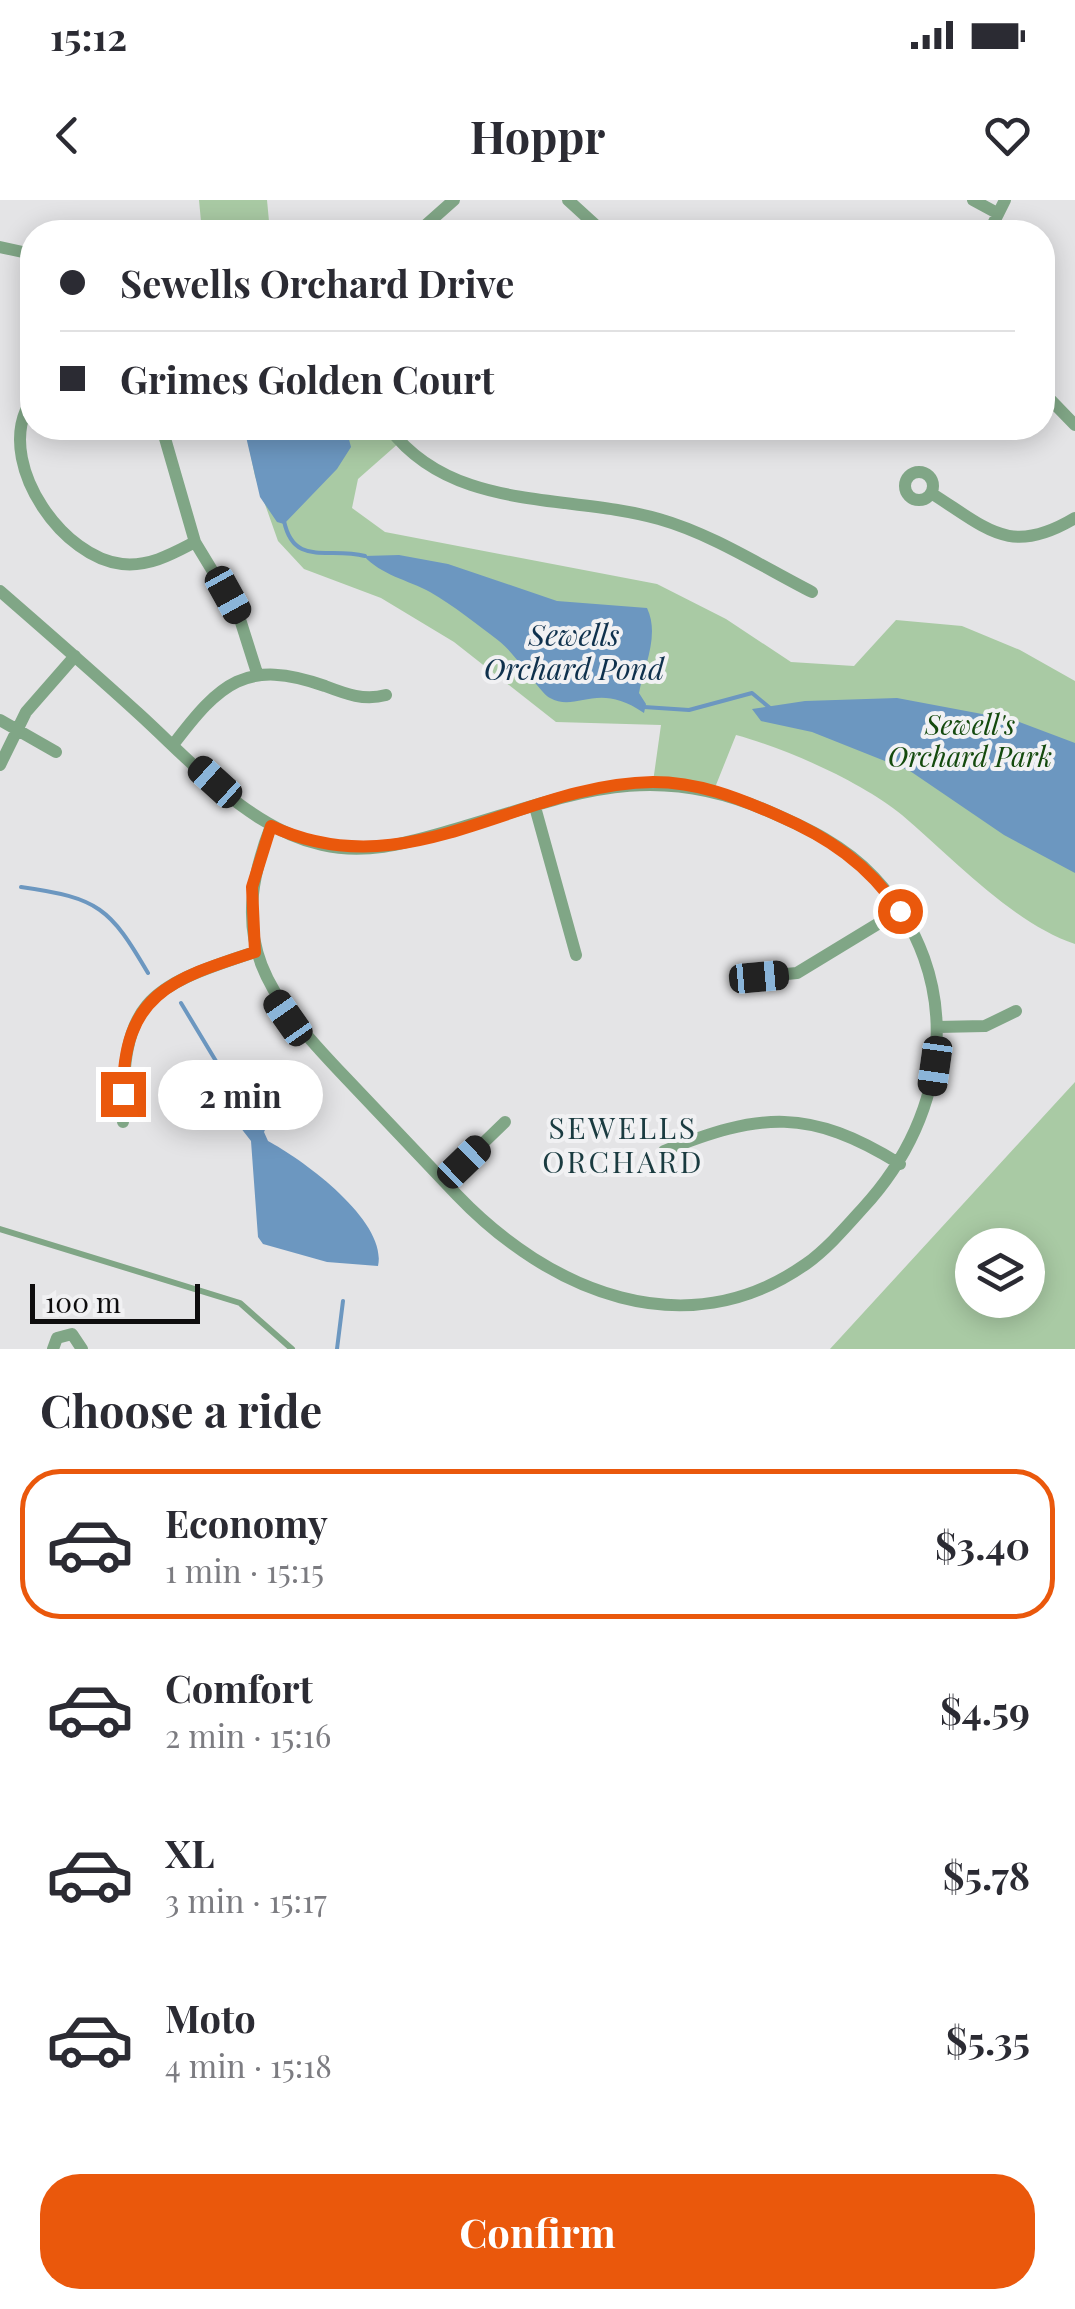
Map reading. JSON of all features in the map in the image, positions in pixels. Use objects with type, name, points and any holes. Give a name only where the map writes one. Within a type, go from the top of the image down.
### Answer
[{"type":"street","points":[[432,220],[454,200]]},
{"type":"street","points":[[568,200],[590,220]]},
{"type":"street","points":[[974,200],[998,213]]},
{"type":"street","points":[[995,220],[1006,200]]},
{"type":"street","points":[[1055,404],[1075,425]]},
{"type":"street","points":[[20,425],[15,438],[19,477],[37,506],[83,548],[108,561],[135,564],[164,558],[195,542]]},
{"type":"street","points":[[165,440],[195,542],[238,613],[257,673]]},
{"type":"street","points":[[400,440],[414,456],[462,484],[659,519],[812,592]]},
{"type":"street","points":[[931,493],[1009,537],[1042,536],[1075,518]]},
{"type":"street","points":[[0,590],[173,745],[271,826],[319,844],[383,849],[535,807],[641,783],[677,783],[730,794],[834,843],[875,879],[900,911],[928,971],[937,1027],[932,1089],[900,1164],[809,1262],[742,1296],[684,1304],[620,1298],[560,1277],[502,1240],[288,1018],[267,984],[255,952],[252,887],[271,826]]},
{"type":"street","points":[[0,765],[16,729],[74,656]]},
{"type":"street","points":[[173,745],[224,688],[257,673],[292,675],[362,698],[386,695]]},
{"type":"street","points":[[0,720],[56,752]]},
{"type":"street","points":[[535,807],[576,955]]},
{"type":"street","points":[[735,978],[798,973],[900,911]]},
{"type":"street","points":[[123,1122],[126,1046],[147,1003],[172,981],[255,952]]},
{"type":"street","points":[[937,1027],[984,1026],[1016,1010]]},
{"type":"street","points":[[664,1152],[718,1129],[781,1119],[830,1127],[900,1164]]},
{"type":"street","points":[[444,1181],[506,1122]]},
{"type":"street","points":[[53,1349],[57,1338],[72,1334],[82,1349]]},
{"type":"lane","points":[[0,1229],[240,1303],[292,1349]]},
{"type":"green space","points":[[199,200],[267,200],[269,220],[201,220]]},
{"type":"green space","name":"Sewell's Orchard Park","points":[[248,440],[398,440],[358,479],[352,508],[385,532],[657,584],[726,619],[791,662],[854,666],[896,620],[962,626],[1020,650],[1075,681],[1075,944],[1028,921],[1006,905],[902,815],[866,790],[777,748],[736,735],[714,790],[653,782],[661,725],[556,722],[454,642],[381,598],[304,569],[278,541],[255,476]]},
{"type":"green space","points":[[1075,1082],[1075,1349],[830,1349]]},
{"type":"water","points":[[247,440],[349,440],[351,447],[337,469],[284,524],[277,522],[260,497]]},
{"type":"water","name":"Sewells Orchard Pond","points":[[399,555],[448,564],[557,601],[647,608],[652,640],[639,693],[646,704],[644,713],[613,699],[560,702],[550,698],[506,647],[483,628],[439,597],[387,573],[364,556]]},
{"type":"water","points":[[897,698],[1014,720],[1075,743],[1075,873],[1004,835],[910,771],[812,732],[761,721],[752,709],[805,701]]},
{"type":"water","points":[[239,1101],[266,1109],[270,1119],[264,1132],[268,1141],[301,1162],[357,1211],[378,1248],[378,1266],[327,1262],[263,1244],[258,1237],[251,1141],[233,1118]]},
{"type":"waterway","points":[[284,521],[289,536],[305,550],[365,556]]},
{"type":"waterway","points":[[644,707],[689,710],[752,693],[770,708]]},
{"type":"waterway","points":[[21,887],[68,896],[100,910],[123,934],[148,973]]},
{"type":"waterway","points":[[181,1003],[240,1101]]},
{"type":"waterway","points":[[337,1349],[343,1301]]},
{"type":"district","name":"SEWELLS ORCHARD","points":[[623,1144]]},
{"type":"route","points":[[123,1094],[126,1046],[147,1003],[172,981],[255,952],[252,887],[271,826],[294,837],[346,850],[383,849],[604,789],[677,783],[730,794],[814,831],[858,862],[900,911]]}]
